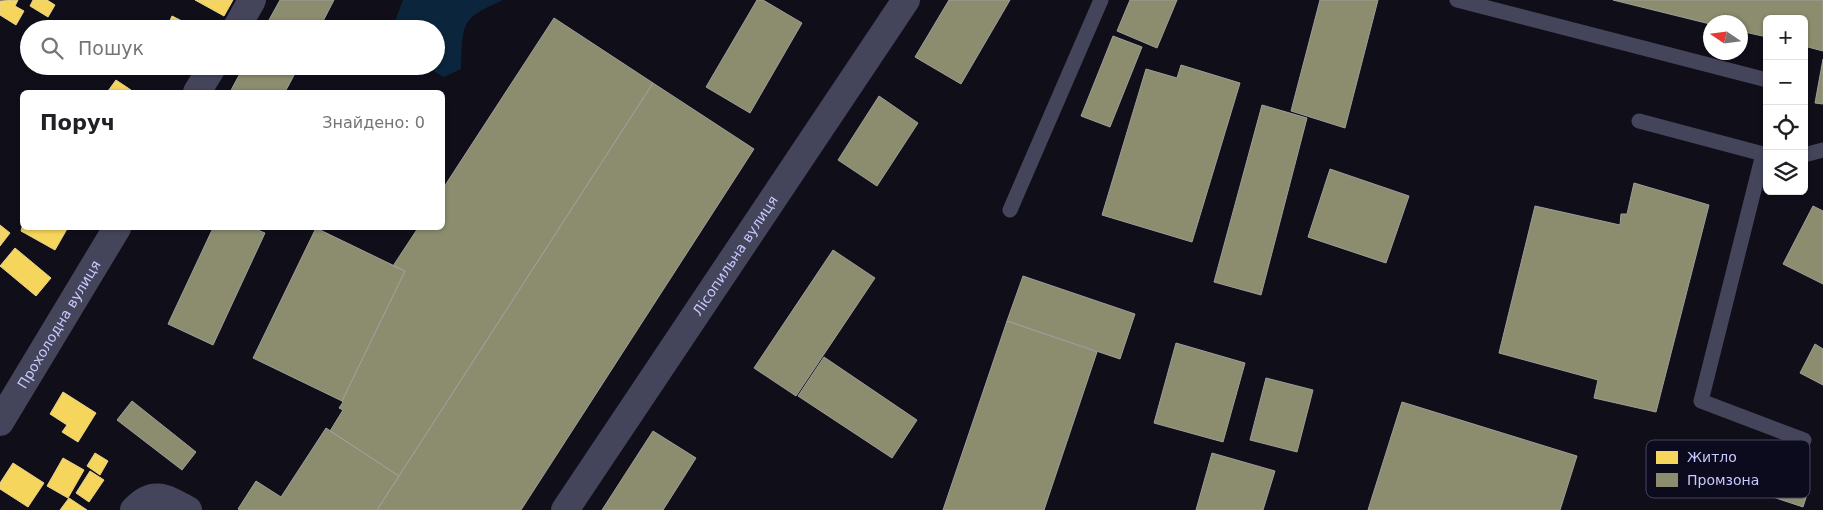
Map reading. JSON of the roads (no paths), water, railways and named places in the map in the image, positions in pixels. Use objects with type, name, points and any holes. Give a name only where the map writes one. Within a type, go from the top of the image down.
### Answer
[{"type":"street","points":[[241,20],[252,0]]},
{"type":"street","name":"Лісопильна вулиця","points":[[565,510],[906,0]]},
{"type":"street","points":[[198,90],[207,75]]},
{"type":"street","name":"Прохолодна вулиця","points":[[0,422],[116,230]]},
{"type":"street","points":[[134,510],[140,503],[152,497],[177,504]]},
{"type":"lane","points":[[1010,210],[1102,0]]},
{"type":"lane","points":[[1457,0],[1763,79]]},
{"type":"lane","points":[[1639,121],[1763,153]]},
{"type":"lane","points":[[1808,154],[1823,150]]},
{"type":"lane","points":[[1763,162],[1701,401],[1804,440]]},
{"type":"water","points":[[403,0],[503,0],[489,6],[471,18],[467,24],[462,41],[461,69],[444,77],[441,75],[445,75],[445,20],[395,20]]}]
